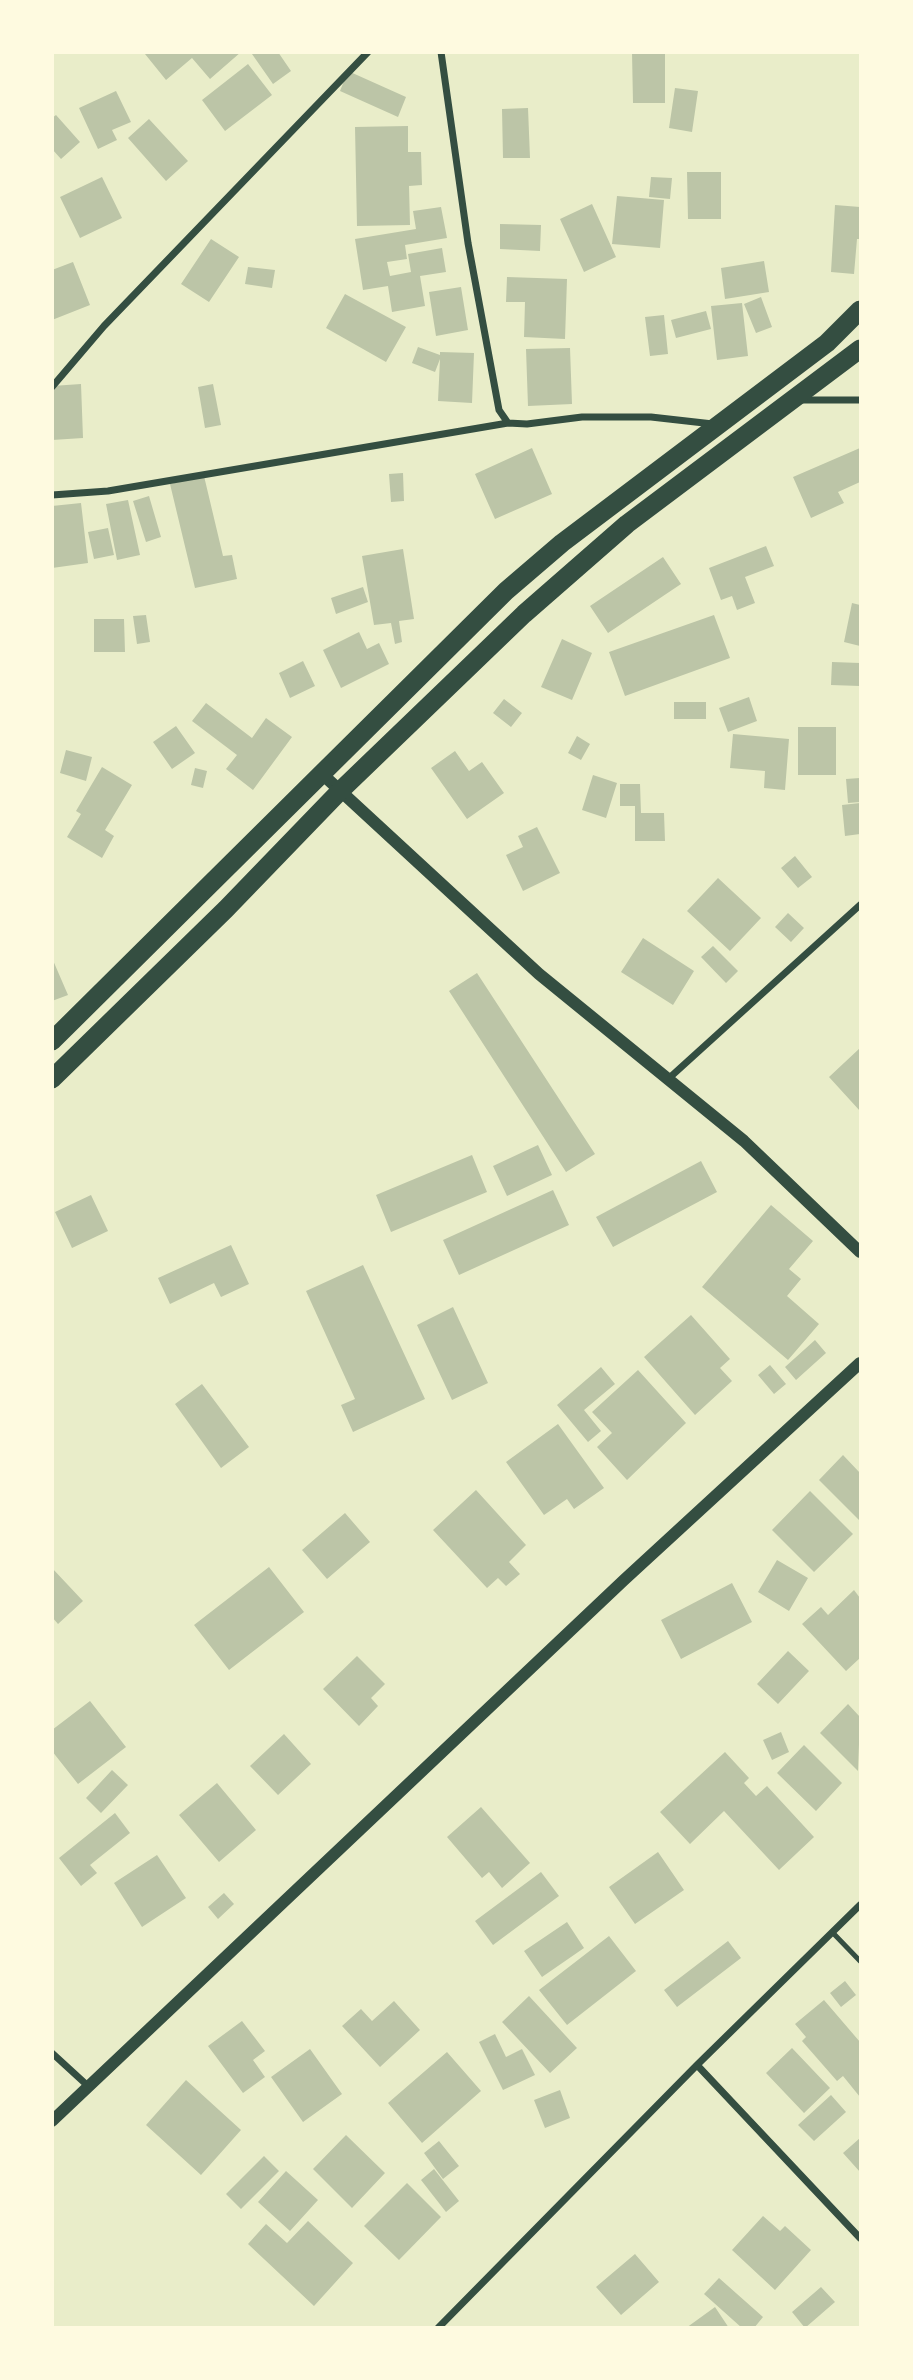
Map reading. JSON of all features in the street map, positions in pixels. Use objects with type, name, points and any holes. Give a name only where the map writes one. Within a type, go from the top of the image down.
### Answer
[{"type":"highway","points":[[52,1041],[506,591],[562,543],[827,343],[860,310]]},
{"type":"highway","points":[[52,1079],[226,909],[339,792],[524,614],[627,524],[860,349]]},
{"type":"street","points":[[52,387],[104,326],[368,52]]},
{"type":"street","points":[[441,52],[446,103],[475,280],[499,410],[508,423]]},
{"type":"street","points":[[794,400],[860,400]]},
{"type":"street","points":[[52,495],[108,491],[508,423],[527,424],[582,417],[651,416],[718,425]]},
{"type":"street","points":[[321,773],[539,974],[666,1081],[744,1141],[860,1252]]},
{"type":"street","points":[[666,1081],[860,905]]},
{"type":"street","points":[[52,2121],[624,1580],[860,1363]]},
{"type":"street","points":[[438,2328],[697,2065],[834,1934],[860,1905]]},
{"type":"street","points":[[52,2053],[88,2086]]},
{"type":"street","points":[[697,2065],[860,2238]]},
{"type":"lane","points":[[834,1934],[860,1961]]},
{"type":"building","points":[[241,52],[210,79],[192,58],[166,80],[145,54]]},
{"type":"building","points":[[278,52],[291,71],[273,84],[252,54]]},
{"type":"building","points":[[632,52],[665,52],[665,103],[633,103]]},
{"type":"building","points":[[248,64],[272,95],[225,131],[202,100]]},
{"type":"building","points":[[348,71],[406,97],[398,117],[340,91]]},
{"type":"building","points":[[675,88],[698,91],[692,132],[669,128]]},
{"type":"building","points":[[116,91],[131,122],[112,130],[117,140],[98,149],[79,108]]},
{"type":"building","points":[[528,108],[530,158],[503,158],[502,109]]},
{"type":"building","points":[[56,115],[80,142],[61,159],[52,149],[52,118]]},
{"type":"building","points":[[149,119],[188,161],[166,181],[128,138]]},
{"type":"building","points":[[408,126],[408,152],[421,152],[422,185],[409,186],[410,225],[357,226],[355,127]]},
{"type":"building","points":[[687,172],[721,172],[721,219],[688,219]]},
{"type":"building","points":[[102,177],[122,218],[80,238],[60,197]]},
{"type":"building","points":[[651,177],[672,178],[670,199],[649,197]]},
{"type":"building","points":[[617,196],[664,200],[660,248],[612,244]]},
{"type":"building","points":[[592,204],[616,257],[584,272],[560,219]]},
{"type":"building","points":[[835,205],[860,207],[860,239],[857,239],[854,274],[831,272]]},
{"type":"building","points":[[441,207],[447,238],[405,245],[407,259],[387,262],[390,276],[411,272],[408,254],[442,248],[446,272],[420,276],[425,306],[392,312],[388,286],[363,290],[355,239],[416,229],[413,211]]},
{"type":"building","points":[[500,224],[541,225],[540,251],[500,249]]},
{"type":"building","points":[[211,239],[239,257],[209,302],[181,284]]},
{"type":"building","points":[[764,261],[769,292],[725,299],[721,268]]},
{"type":"building","points":[[73,262],[90,305],[52,320],[52,270]]},
{"type":"building","points":[[248,267],[275,270],[272,288],[245,284]]},
{"type":"building","points":[[507,277],[567,279],[565,339],[524,337],[525,302],[506,302]]},
{"type":"building","points":[[461,287],[468,330],[436,336],[429,292]]},
{"type":"building","points":[[345,294],[406,327],[386,362],[326,328]]},
{"type":"building","points":[[761,297],[772,327],[756,333],[744,304]]},
{"type":"building","points":[[742,303],[748,356],[717,360],[711,306]]},
{"type":"building","points":[[706,311],[711,329],[676,338],[671,320]]},
{"type":"building","points":[[664,315],[668,354],[650,356],[645,317]]},
{"type":"building","points":[[418,347],[440,355],[440,352],[474,353],[472,403],[438,401],[440,359],[435,372],[412,363]]},
{"type":"building","points":[[570,348],[572,404],[528,406],[526,349]]},
{"type":"building","points":[[81,384],[83,438],[52,440],[52,386]]},
{"type":"building","points":[[213,384],[221,425],[205,428],[198,387]]},
{"type":"building","points":[[532,448],[552,494],[495,519],[475,474]]},
{"type":"building","points":[[860,448],[860,482],[838,492],[844,503],[811,518],[793,477]]},
{"type":"building","points":[[403,473],[404,501],[391,502],[389,474]]},
{"type":"building","points":[[204,476],[223,556],[232,555],[237,579],[195,588],[170,484]]},
{"type":"building","points":[[149,496],[161,537],[146,542],[133,501]]},
{"type":"building","points":[[128,500],[140,555],[117,560],[106,504]]},
{"type":"building","points":[[81,503],[88,563],[52,568],[52,506]]},
{"type":"building","points":[[108,528],[114,555],[94,559],[88,532]]},
{"type":"building","points":[[766,546],[774,566],[745,577],[755,603],[737,610],[732,596],[721,600],[709,568]]},
{"type":"building","points":[[403,549],[414,619],[399,621],[402,642],[395,644],[391,623],[374,625],[362,556]]},
{"type":"building","points":[[663,557],[681,584],[608,633],[590,606]]},
{"type":"building","points":[[363,587],[368,602],[336,614],[331,598]]},
{"type":"building","points":[[852,603],[860,605],[860,646],[844,642]]},
{"type":"building","points":[[146,615],[150,642],[137,644],[133,616]]},
{"type":"building","points":[[714,615],[730,658],[625,696],[609,652]]},
{"type":"building","points":[[94,619],[124,619],[125,652],[94,652]]},
{"type":"building","points":[[359,632],[367,649],[379,643],[389,664],[341,688],[323,650]]},
{"type":"building","points":[[562,639],[592,653],[572,700],[541,687]]},
{"type":"building","points":[[303,661],[315,686],[290,698],[279,673]]},
{"type":"building","points":[[832,662],[860,663],[860,686],[831,685]]},
{"type":"building","points":[[749,697],[757,721],[728,732],[719,708]]},
{"type":"building","points":[[504,699],[522,713],[511,727],[493,713]]},
{"type":"building","points":[[674,702],[706,702],[706,719],[674,719]]},
{"type":"building","points":[[206,703],[252,738],[266,718],[292,737],[253,790],[226,769],[237,755],[192,721]]},
{"type":"building","points":[[176,726],[195,753],[172,769],[153,742]]},
{"type":"building","points":[[798,727],[836,727],[836,775],[798,775]]},
{"type":"building","points":[[733,734],[789,739],[785,790],[764,788],[765,771],[730,768]]},
{"type":"building","points":[[577,736],[590,744],[581,760],[568,753]]},
{"type":"building","points":[[66,750],[92,757],[86,781],[60,773]]},
{"type":"building","points":[[455,751],[469,771],[482,762],[504,793],[467,819],[431,768]]},
{"type":"building","points":[[102,767],[132,785],[105,830],[114,836],[102,858],[67,837],[81,814],[76,811]]},
{"type":"building","points":[[195,768],[207,771],[203,788],[191,785]]},
{"type":"building","points":[[593,775],[617,783],[606,818],[582,810]]},
{"type":"building","points":[[860,778],[860,802],[848,803],[846,779]]},
{"type":"building","points":[[620,784],[640,784],[641,813],[664,813],[665,841],[635,841],[635,806],[620,806]]},
{"type":"building","points":[[860,803],[860,834],[845,836],[842,805]]},
{"type":"building","points":[[537,827],[560,873],[523,891],[506,855],[523,847],[518,836]]},
{"type":"building","points":[[795,856],[812,877],[798,888],[781,868]]},
{"type":"building","points":[[718,878],[761,918],[730,951],[687,911]]},
{"type":"building","points":[[788,913],[804,928],[791,942],[775,927]]},
{"type":"building","points":[[643,938],[694,971],[673,1005],[621,972]]},
{"type":"building","points":[[713,946],[738,971],[726,983],[701,957]]},
{"type":"building","points":[[52,958],[68,995],[52,1001]]},
{"type":"building","points":[[477,973],[595,1154],[566,1172],[449,991]]},
{"type":"building","points":[[860,1048],[860,1111],[829,1077]]},
{"type":"building","points":[[538,1145],[552,1175],[507,1196],[493,1166]]},
{"type":"building","points":[[472,1155],[487,1192],[391,1232],[376,1195]]},
{"type":"building","points":[[701,1161],[717,1192],[613,1247],[596,1217]]},
{"type":"building","points":[[553,1190],[569,1225],[459,1275],[443,1240]]},
{"type":"building","points":[[91,1195],[108,1231],[72,1248],[55,1212]]},
{"type":"building","points":[[771,1205],[813,1241],[789,1269],[801,1279],[787,1296],[819,1324],[788,1360],[702,1287]]},
{"type":"building","points":[[231,1245],[249,1284],[221,1297],[214,1283],[170,1304],[158,1278]]},
{"type":"building","points":[[363,1265],[425,1399],[353,1432],[341,1405],[355,1399],[306,1291]]},
{"type":"building","points":[[453,1307],[488,1383],[452,1400],[417,1325]]},
{"type":"building","points":[[691,1315],[730,1359],[720,1368],[732,1381],[695,1415],[644,1357]]},
{"type":"building","points":[[815,1340],[826,1353],[796,1380],[785,1367]]},
{"type":"building","points":[[770,1365],[786,1384],[774,1394],[758,1375]]},
{"type":"building","points":[[601,1367],[615,1384],[584,1410],[601,1431],[588,1442],[557,1405]]},
{"type":"building","points":[[638,1370],[686,1423],[627,1480],[597,1447],[612,1433],[592,1412]]},
{"type":"building","points":[[202,1384],[249,1447],[221,1468],[175,1404]]},
{"type":"building","points":[[558,1424],[604,1488],[574,1509],[567,1499],[544,1515],[506,1462]]},
{"type":"building","points":[[843,1455],[860,1473],[860,1521],[819,1480]]},
{"type":"building","points":[[476,1490],[526,1545],[509,1562],[520,1574],[506,1586],[498,1578],[487,1588],[433,1530]]},
{"type":"building","points":[[810,1491],[853,1534],[814,1572],[772,1530]]},
{"type":"building","points":[[345,1513],[370,1542],[327,1579],[302,1550]]},
{"type":"building","points":[[777,1560],[808,1578],[789,1611],[758,1592]]},
{"type":"building","points":[[269,1567],[304,1612],[229,1670],[194,1625]]},
{"type":"building","points":[[52,1568],[83,1601],[58,1624],[52,1617]]},
{"type":"building","points":[[732,1583],[752,1622],[681,1659],[661,1620]]},
{"type":"building","points":[[854,1590],[860,1598],[860,1658],[846,1671],[802,1624],[821,1607],[828,1615]]},
{"type":"building","points":[[788,1651],[809,1671],[778,1704],[757,1684]]},
{"type":"building","points":[[357,1656],[385,1684],[371,1698],[378,1706],[359,1726],[323,1689]]},
{"type":"building","points":[[90,1701],[126,1747],[78,1784],[52,1751],[52,1730]]},
{"type":"building","points":[[848,1704],[860,1717],[858,1771],[820,1733]]},
{"type":"building","points":[[781,1732],[789,1752],[772,1760],[763,1740]]},
{"type":"building","points":[[284,1734],[311,1764],[278,1795],[250,1766]]},
{"type":"building","points":[[804,1745],[842,1783],[816,1811],[777,1773]]},
{"type":"building","points":[[725,1752],[749,1778],[744,1783],[756,1796],[767,1786],[814,1837],[779,1870],[724,1811],[690,1844],[660,1812]]},
{"type":"building","points":[[112,1770],[128,1785],[101,1813],[86,1798]]},
{"type":"building","points":[[217,1783],[256,1830],[219,1862],[179,1815]]},
{"type":"building","points":[[481,1807],[530,1863],[502,1888],[489,1872],[482,1878],[447,1837]]},
{"type":"building","points":[[115,1813],[130,1833],[90,1865],[97,1873],[81,1886],[59,1858]]},
{"type":"building","points":[[658,1852],[684,1890],[635,1924],[609,1887]]},
{"type":"building","points":[[157,1855],[186,1898],[142,1927],[114,1883]]},
{"type":"building","points":[[541,1872],[559,1896],[493,1945],[475,1921]]},
{"type":"building","points":[[224,1893],[234,1904],[218,1919],[208,1907]]},
{"type":"building","points":[[567,1922],[584,1948],[542,1977],[524,1951]]},
{"type":"building","points":[[609,1936],[636,1971],[567,2025],[539,1990]]},
{"type":"building","points":[[728,1941],[741,1958],[677,2007],[664,1990]]},
{"type":"building","points":[[845,1981],[856,1995],[841,2007],[830,1993]]},
{"type":"building","points":[[529,1996],[577,2048],[550,2073],[502,2022]]},
{"type":"building","points":[[824,2000],[860,2042],[860,2097],[843,2076],[837,2081],[802,2041],[806,2037],[795,2024]]},
{"type":"building","points":[[394,2001],[420,2030],[380,2067],[342,2026],[361,2009],[372,2021]]},
{"type":"building","points":[[242,2021],[265,2051],[253,2060],[265,2077],[243,2093],[208,2046]]},
{"type":"building","points":[[495,2034],[506,2057],[522,2049],[535,2075],[503,2090],[479,2042]]},
{"type":"building","points":[[792,2048],[830,2088],[804,2113],[766,2073]]},
{"type":"building","points":[[310,2049],[342,2094],[303,2122],[271,2077]]},
{"type":"building","points":[[447,2052],[481,2091],[422,2143],[388,2103]]},
{"type":"building","points":[[186,2080],[241,2130],[201,2175],[146,2125]]},
{"type":"building","points":[[560,2090],[570,2118],[545,2128],[534,2100]]},
{"type":"building","points":[[831,2095],[846,2112],[814,2141],[798,2125]]},
{"type":"building","points":[[346,2135],[385,2173],[352,2208],[313,2169]]},
{"type":"building","points":[[860,2138],[860,2172],[843,2153]]},
{"type":"building","points":[[439,2141],[459,2166],[443,2179],[424,2153]]},
{"type":"building","points":[[264,2156],[279,2171],[241,2209],[226,2194]]},
{"type":"building","points":[[434,2169],[459,2201],[446,2212],[421,2180]]},
{"type":"building","points":[[286,2171],[318,2200],[290,2231],[258,2202]]},
{"type":"building","points":[[407,2183],[441,2217],[399,2260],[364,2226]]},
{"type":"building","points":[[763,2216],[780,2231],[785,2226],[811,2250],[775,2290],[732,2250]]},
{"type":"building","points":[[308,2221],[353,2263],[314,2306],[248,2244],[266,2224],[287,2243]]},
{"type":"building","points":[[635,2254],[659,2282],[621,2315],[596,2287]]},
{"type":"building","points":[[719,2278],[763,2317],[754,2328],[742,2328],[704,2294]]},
{"type":"building","points":[[821,2287],[835,2302],[805,2328],[792,2312]]},
{"type":"building","points":[[715,2307],[729,2328],[686,2328]]}]
